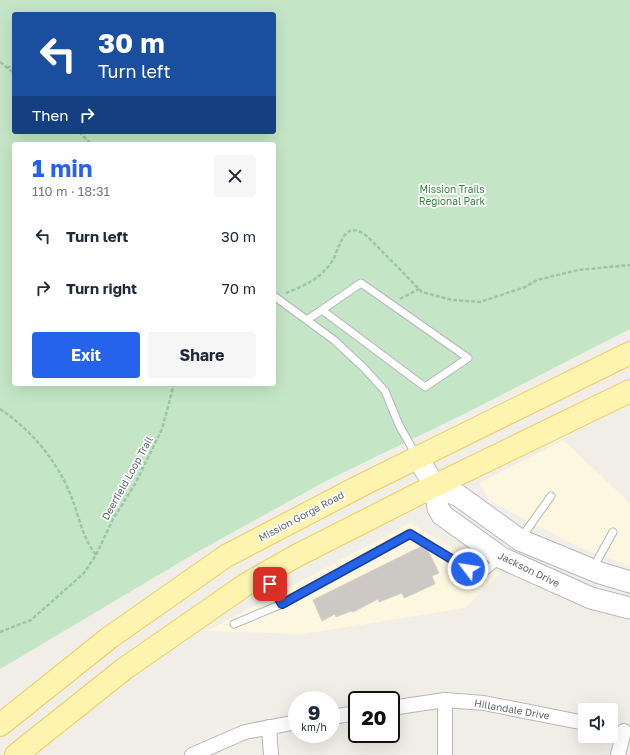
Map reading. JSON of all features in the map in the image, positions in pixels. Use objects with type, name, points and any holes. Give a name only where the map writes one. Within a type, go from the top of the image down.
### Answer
[{"type":"main road","name":"Mission Gorge Road","points":[[0,725],[109,638],[226,556],[294,519],[417,457],[630,353]]},
{"type":"main road","points":[[16,755],[124,669],[245,585],[296,556],[630,391]]},
{"type":"main road","name":"Jackson Drive","points":[[417,457],[435,486],[438,508],[442,515],[502,558],[591,598],[630,608]]},
{"type":"main road","points":[[435,486],[459,496],[520,540],[592,570],[630,582]]},
{"type":"street","name":"Hillandale Drive","points":[[400,707],[445,700],[484,703],[578,722]]},
{"type":"street","points":[[445,700],[445,755]]},
{"type":"street","points":[[192,755],[245,732],[288,724]]},
{"type":"street","points":[[269,727],[270,755]]},
{"type":"street","points":[[618,755],[622,730]]},
{"type":"lane","points":[[307,320],[361,283],[468,358],[425,387],[322,310]]},
{"type":"lane","points":[[277,295],[334,340],[364,368],[385,391],[399,425],[417,457]]},
{"type":"lane","points":[[520,540],[551,496]]},
{"type":"lane","points":[[592,570],[613,532]]},
{"type":"lane","points":[[234,624],[282,604],[410,534],[480,576],[502,558]]},
{"type":"lane","points":[[264,574],[282,604]]},
{"type":"path","points":[[0,62],[12,72]]},
{"type":"path","points":[[7,68],[12,65]]},
{"type":"path","points":[[80,134],[89,142]]},
{"type":"path","points":[[277,295],[288,293],[324,272],[336,255],[345,234],[353,230],[360,231],[368,237],[422,292],[452,300],[480,302],[525,287],[537,280],[578,270],[630,265]]},
{"type":"path","points":[[394,307],[397,300],[419,289]]},
{"type":"path","name":"Deerfield Loop Trail","points":[[0,632],[31,620],[84,573],[96,555],[113,519],[135,484],[162,429],[173,386]]},
{"type":"path","points":[[0,409],[16,420],[45,451],[60,472],[71,496],[82,531],[96,555]]},
{"type":"shaded area","points":[[563,440],[630,503],[630,566],[578,547],[490,501],[479,483]]},
{"type":"shaded area","points":[[410,523],[499,574],[465,608],[304,634],[207,631]]},
{"type":"green space","name":"Mission Trails Regional Park","points":[[0,0],[630,0],[630,329],[464,414],[324,482],[199,551],[0,669]]},
{"type":"building","points":[[422,546],[427,549],[439,573],[432,576],[435,584],[404,598],[402,593],[379,602],[378,599],[353,612],[351,611],[336,617],[335,614],[322,621],[313,600]]},
{"type":"route","points":[[270,584],[282,604],[410,534],[468,569]]}]
